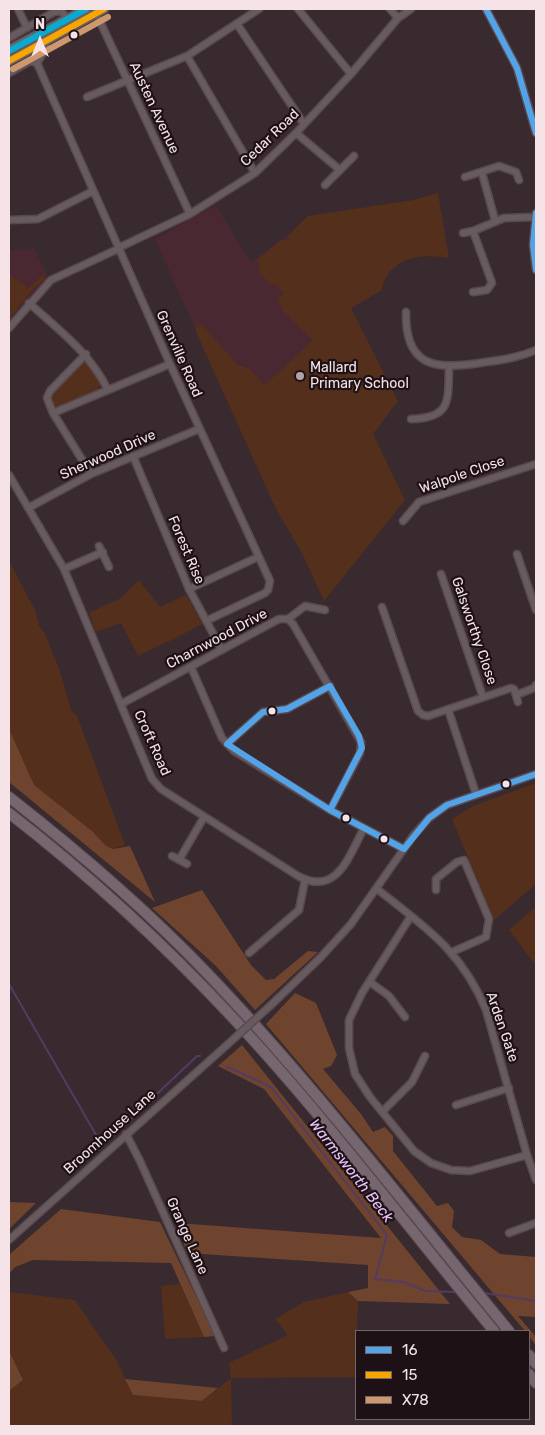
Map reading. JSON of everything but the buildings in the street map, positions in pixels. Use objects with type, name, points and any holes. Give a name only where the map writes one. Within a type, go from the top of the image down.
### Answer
[{"type":"highway","points":[[9,797],[110,880],[212,978],[307,1085],[508,1330]]},
{"type":"highway","points":[[9,813],[110,896],[221,1005],[298,1093],[493,1330]]},
{"type":"main road","points":[[9,50],[86,9]]},
{"type":"main road","points":[[9,61],[100,11]]},
{"type":"street","points":[[18,9],[27,28]]},
{"type":"street","points":[[87,97],[186,56],[259,9]]},
{"type":"street","points":[[298,9],[351,74]]},
{"type":"street","points":[[390,9],[398,18]]},
{"type":"street","name":"Cedar Road","points":[[9,328],[51,280],[190,214],[255,172],[296,133],[351,74],[398,18],[411,9]]},
{"type":"street","points":[[486,9],[518,68],[536,133]]},
{"type":"street","points":[[9,38],[54,12],[61,11],[68,18]]},
{"type":"street","name":"Austen Avenue","points":[[100,11],[127,80],[190,214]]},
{"type":"street","points":[[237,24],[304,124]]},
{"type":"street","points":[[9,73],[30,61],[37,63],[45,50],[47,40]]},
{"type":"street","points":[[186,56],[255,172]]},
{"type":"street","name":"Grenville Road","points":[[37,63],[199,429],[270,580],[268,590],[206,621]]},
{"type":"street","points":[[296,133],[340,170]]},
{"type":"street","points":[[324,185],[354,156]]},
{"type":"street","points":[[464,177],[482,173],[499,166],[516,172],[519,180]]},
{"type":"street","points":[[482,173],[495,220]]},
{"type":"street","points":[[9,220],[38,219],[93,191]]},
{"type":"street","points":[[463,233],[473,232],[495,220],[536,215],[534,245],[536,270]]},
{"type":"street","points":[[473,232],[492,283],[487,290],[473,292]]},
{"type":"street","points":[[29,303],[86,354],[99,372],[108,390]]},
{"type":"street","points":[[406,312],[407,330],[415,351],[436,366],[450,366],[517,357],[536,350]]},
{"type":"street","points":[[86,354],[48,395],[48,402],[91,474]]},
{"type":"street","points":[[54,414],[170,364]]},
{"type":"street","points":[[411,419],[428,418],[444,410],[448,400],[450,366]]},
{"type":"street","name":"Sherwood Drive","points":[[28,508],[91,474],[199,429]]},
{"type":"street","name":"Forest Rise","points":[[133,456],[189,589],[222,650]]},
{"type":"street","name":"Walpole Close","points":[[402,521],[419,502],[536,464]]},
{"type":"street","name":"Croft Road","points":[[9,475],[64,570],[152,779],[161,789],[305,880]]},
{"type":"street","points":[[99,546],[109,567]]},
{"type":"street","points":[[64,570],[103,552]]},
{"type":"street","points":[[517,554],[536,610]]},
{"type":"street","points":[[189,589],[258,557]]},
{"type":"street","name":"Galsworthy Close","points":[[441,574],[483,697]]},
{"type":"street","name":"Charnwood Drive","points":[[121,704],[279,620],[288,619],[305,606],[325,610]]},
{"type":"street","name":"Galsworthy Close","points":[[382,607],[418,711],[423,715],[428,716],[511,688],[514,689],[517,698],[536,685]]},
{"type":"street","points":[[288,619],[359,736],[362,748],[330,810]]},
{"type":"street","points":[[191,667],[227,744],[330,810],[404,850]]},
{"type":"street","points":[[227,744],[256,716],[270,710],[287,709],[330,686]]},
{"type":"street","points":[[448,709],[476,794]]},
{"type":"street","points":[[378,889],[422,826],[438,811],[476,794],[536,774]]},
{"type":"street","points":[[179,860],[204,817]]},
{"type":"street","points":[[249,954],[299,910],[305,880],[320,882],[333,878],[338,873],[364,828]]},
{"type":"street","points":[[172,856],[187,864]]},
{"type":"street","points":[[436,890],[436,879],[456,862],[464,860],[489,919],[486,937],[452,952]]},
{"type":"street","name":"Arden Gate","points":[[378,889],[438,936],[452,952],[483,1001],[527,1155],[536,1180]]},
{"type":"street","name":"Broomhouse Lane","points":[[9,1240],[270,1006],[321,957],[378,889]]},
{"type":"street","points":[[411,916],[349,1020],[350,1048],[355,1074],[382,1112],[418,1154],[431,1163],[451,1170],[476,1170],[527,1155]]},
{"type":"street","points":[[370,982],[389,996],[405,1017]]},
{"type":"street","points":[[382,1112],[412,1082],[425,1056]]},
{"type":"street","points":[[456,1104],[509,1088]]},
{"type":"street","name":"Grange Lane","points":[[126,1134],[224,1348]]},
{"type":"street","points":[[509,1233],[536,1224]]},
{"type":"shaded area","name":"Mallard Primary School","points":[[438,193],[449,258],[417,257],[398,264],[385,280],[381,291],[351,308],[398,401],[373,434],[405,500],[324,601],[301,551],[276,509],[196,332],[196,327],[201,324],[238,365],[250,369],[263,384],[266,384],[313,340],[284,312],[278,298],[284,293],[274,283],[271,285],[258,271],[259,263],[257,260],[282,239],[290,241],[288,235],[308,216],[413,200]]},
{"type":"shaded area","name":"Mallard Primary School","points":[[216,205],[251,262],[288,235],[320,306],[381,368],[398,401],[373,432],[383,457],[276,509],[155,239]]},
{"type":"shaded area","points":[[34,248],[48,277],[9,321],[9,251]]},
{"type":"shaded area","points":[[9,274],[28,288],[43,275],[46,278],[34,288],[9,319]]},
{"type":"shaded area","points":[[80,363],[90,364],[101,383],[97,391],[61,407],[53,405],[50,399],[51,394]]},
{"type":"shaded area","points":[[9,561],[36,612],[39,626],[45,633],[60,671],[71,710],[77,716],[125,845],[113,849],[106,846],[92,831],[33,785],[9,729]]},
{"type":"shaded area","points":[[139,580],[160,607],[186,595],[202,624],[138,656],[121,623],[96,632],[89,613],[121,598]]},
{"type":"shaded area","points":[[9,729],[34,785],[92,831],[106,846],[113,849],[130,846],[155,902],[9,782]]},
{"type":"shaded area","points":[[536,783],[536,884],[494,920],[452,819],[473,806]]},
{"type":"shaded area","points":[[202,890],[251,965],[266,980],[274,979],[308,951],[318,952],[255,1010],[216,966],[152,908]]},
{"type":"shaded area","points":[[536,907],[536,966],[509,930]]},
{"type":"shaded area","points":[[295,993],[316,1003],[337,1055],[331,1066],[323,1069],[361,1114],[373,1132],[385,1127],[393,1136],[393,1151],[437,1206],[448,1203],[454,1211],[452,1227],[462,1237],[481,1240],[500,1254],[536,1257],[536,1317],[518,1316],[530,1330],[524,1330],[266,1024]]},
{"type":"shaded area","points":[[242,1045],[450,1304],[358,1301],[348,1292],[368,1288],[368,1265],[187,1253],[177,1223],[381,1238],[264,1089],[218,1066]]},
{"type":"shaded area","points":[[9,1202],[36,1203],[9,1229]]},
{"type":"shaded area","points":[[61,1209],[160,1222],[215,1336],[204,1337],[171,1263],[33,1260],[15,1267],[9,1274],[9,1255]]},
{"type":"shaded area","points":[[180,1284],[204,1337],[165,1339],[161,1286]]},
{"type":"shaded area","points":[[9,1292],[75,1300],[117,1361],[133,1395],[202,1401],[231,1378],[232,1426],[9,1426],[9,1391],[23,1380],[9,1351]]},
{"type":"shaded area","points":[[348,1292],[358,1301],[357,1330],[355,1330],[355,1377],[231,1378],[229,1363],[288,1335],[275,1319],[304,1302]]},
{"type":"shaded area","points":[[530,1330],[536,1337],[536,1346],[530,1337]]},
{"type":"shaded area","points":[[9,1351],[23,1380],[9,1391]]},
{"type":"shaded area","points":[[125,1379],[218,1388],[202,1401],[133,1395]]},
{"type":"waterway","name":"Warmsworth Beck","points":[[9,984],[99,1140],[106,1142],[197,1056],[200,1056]]},
{"type":"waterway","name":"Warmsworth Beck","points":[[228,1067],[271,1087],[387,1235],[375,1279],[404,1282],[425,1291],[457,1292]]},
{"type":"waterway","name":"Warmsworth Beck","points":[[484,1293],[536,1301]]},
{"type":"transit line","points":[[9,51],[86,9]]},
{"type":"transit line","name":"15","points":[[9,61],[104,9]]},
{"type":"transit line","name":"16","points":[[486,9],[517,68],[536,133]]},
{"type":"transit line","name":"X78","points":[[13,69],[108,17]]},
{"type":"transit line","name":"16","points":[[536,213],[533,245],[536,270]]},
{"type":"transit line","name":"16","points":[[330,686],[359,736],[362,748],[330,810],[227,744],[263,712],[287,709],[330,686]]},
{"type":"transit line","name":"16","points":[[330,810],[404,849],[429,818],[447,805],[536,774]]},
{"type":"place","name":"Mallard Primary School","points":[[300,376]]}]
